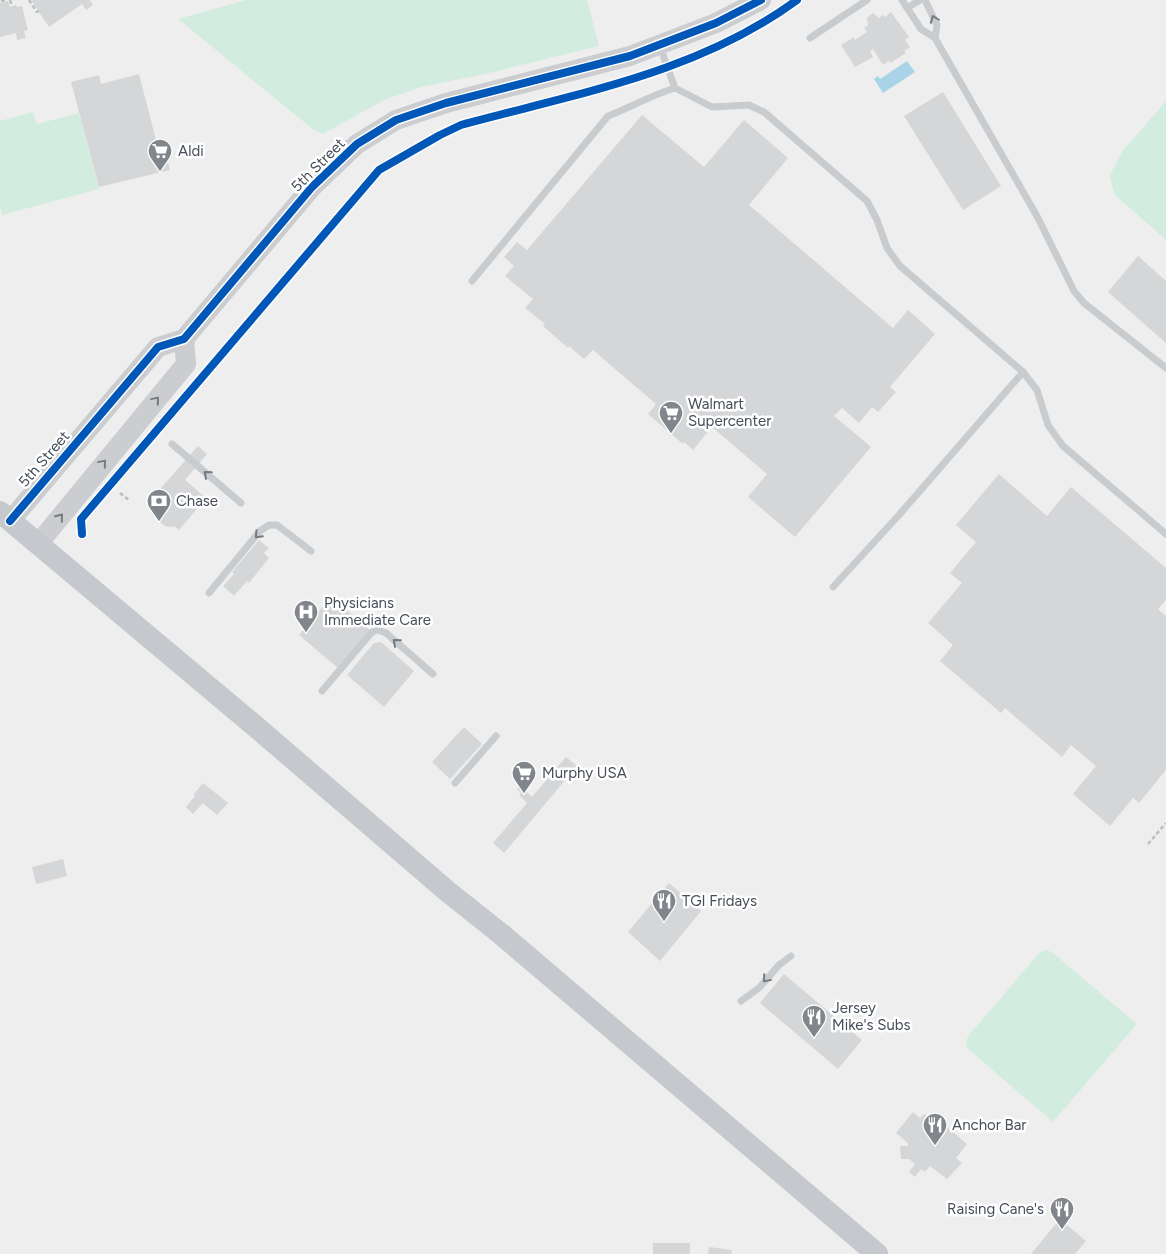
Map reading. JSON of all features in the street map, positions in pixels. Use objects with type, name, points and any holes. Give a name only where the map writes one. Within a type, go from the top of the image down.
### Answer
[{"type":"main road","points":[[5,516],[877,1254]]},
{"type":"street","name":"5th Street","points":[[5,516],[158,346],[184,339],[312,187],[358,144],[396,120],[446,103],[630,56],[716,24],[761,0]]},
{"type":"street","points":[[38,544],[186,364],[184,339]]},
{"type":"lane","points":[[810,38],[867,0]]},
{"type":"lane","points":[[902,0],[921,29],[935,38],[1038,218],[1074,291],[1084,302],[1166,368]]},
{"type":"lane","points":[[907,8],[920,0]]},
{"type":"lane","points":[[925,0],[937,25],[935,38]]},
{"type":"lane","points":[[660,45],[675,88]]},
{"type":"lane","points":[[472,281],[608,116],[634,106],[654,94],[675,88],[712,107],[749,105],[764,112],[867,201],[877,220],[887,248],[900,266],[1024,372],[1037,390],[1048,424],[1063,446],[1166,534]]},
{"type":"lane","points":[[833,587],[899,515],[1024,372]]},
{"type":"lane","points":[[172,444],[241,503]]},
{"type":"lane","points":[[209,593],[260,531],[269,525],[277,525],[311,550]]},
{"type":"lane","points":[[322,691],[372,632],[378,630],[386,633],[433,674]]},
{"type":"lane","points":[[455,783],[496,736]]},
{"type":"lane","points":[[741,1001],[759,988],[779,965],[791,956]]},
{"type":"path","points":[[1,1],[6,0]]},
{"type":"path","points":[[10,0],[12,6]]},
{"type":"path","points":[[29,0],[37,12],[39,11]]},
{"type":"path","points":[[120,493],[130,502]]},
{"type":"path","points":[[1148,844],[1166,823]]},
{"type":"green space","points":[[246,0],[587,0],[599,46],[485,74],[421,87],[384,100],[323,134],[315,131],[178,19]]},
{"type":"green space","points":[[1166,101],[1166,240],[1114,194],[1110,175],[1122,152]]},
{"type":"green space","points":[[33,112],[37,124],[79,113],[99,189],[2,215],[0,206],[0,121]]},
{"type":"green space","points":[[1047,950],[1137,1024],[1053,1122],[967,1048],[966,1041],[969,1035],[1040,952]]},
{"type":"water","points":[[907,61],[915,72],[883,93],[874,79],[878,76],[880,79]]},
{"type":"building","points":[[31,0],[90,0],[93,5],[86,10],[82,4],[49,27]]},
{"type":"building","points":[[8,1],[10,7],[22,6],[28,30],[24,31],[26,38],[17,40],[16,33],[0,37],[0,3]]},
{"type":"building","points":[[891,12],[909,37],[905,40],[910,47],[904,51],[906,53],[883,65],[873,49],[870,51],[873,57],[855,67],[841,45],[854,37],[855,40],[867,32],[864,28],[868,25],[867,18],[873,13],[879,18],[883,15],[885,17]]},
{"type":"building","points":[[139,74],[156,140],[162,138],[170,170],[99,187],[71,82],[99,75],[101,84]]},
{"type":"building","points":[[943,92],[1001,186],[963,210],[904,116]]},
{"type":"building","points":[[642,115],[704,167],[744,120],[788,158],[749,205],[893,328],[908,310],[935,334],[890,387],[896,392],[878,412],[872,407],[859,423],[842,408],[834,416],[871,447],[795,537],[748,497],[767,474],[712,427],[693,450],[684,442],[683,444],[648,414],[656,404],[593,350],[584,359],[569,346],[568,348],[543,326],[545,324],[525,308],[533,299],[505,276],[514,266],[504,257],[517,242],[527,250]]},
{"type":"building","points":[[1138,256],[1166,281],[1166,343],[1108,292]]},
{"type":"building","points":[[198,446],[207,454],[185,480],[206,498],[179,530],[174,526],[165,526],[155,518],[153,508],[148,503]]},
{"type":"building","points":[[999,474],[1047,516],[1071,487],[1166,568],[1166,600],[1158,609],[1166,616],[1166,770],[1139,803],[1133,798],[1110,826],[1073,794],[1096,766],[1071,745],[1062,757],[1005,708],[1001,713],[940,661],[953,645],[928,623],[962,583],[950,573],[976,542],[956,525]]},
{"type":"building","points":[[259,540],[269,548],[264,553],[269,558],[249,583],[247,581],[234,596],[223,586],[234,574],[232,572]]},
{"type":"building","points":[[331,597],[371,631],[339,669],[299,635]]},
{"type":"building","points":[[381,642],[414,671],[384,707],[347,675],[374,643]]},
{"type":"building","points":[[464,727],[482,744],[450,779],[432,762]]},
{"type":"building","name":"Murphy USA","points":[[566,757],[577,766],[504,853],[493,843],[527,803],[519,795],[521,793],[517,789],[520,785],[532,797]]},
{"type":"building","points":[[203,783],[228,803],[217,815],[203,803],[193,814],[186,807]]},
{"type":"building","points":[[63,859],[67,876],[36,884],[32,867]]},
{"type":"building","name":"TGI Fridays","points":[[669,883],[701,911],[660,961],[628,932]]},
{"type":"building","points":[[784,974],[862,1040],[838,1069],[760,1003]]},
{"type":"building","name":"Anchor Bar","points":[[913,1112],[920,1118],[924,1114],[935,1124],[939,1120],[967,1144],[956,1158],[962,1163],[947,1179],[930,1166],[925,1172],[921,1169],[915,1177],[909,1172],[915,1164],[909,1159],[901,1159],[900,1146],[908,1146],[908,1143],[896,1133]]},
{"type":"building","name":"Raising Cane's","points":[[1060,1219],[1086,1241],[1075,1254],[1031,1254]]},
{"type":"building","points":[[653,1243],[690,1243],[690,1254],[653,1254]]},
{"type":"building","points":[[709,1247],[732,1250],[731,1254],[708,1254]]},
{"type":"cycle path","points":[[10,521],[158,347],[184,339],[312,187],[357,144],[396,120],[446,103],[630,56],[716,23],[761,0]]},
{"type":"cycle path","points":[[82,534],[81,519],[379,170],[461,125],[593,91],[678,63],[719,46],[759,25],[797,0]]},
{"type":"place","name":"Aldi","points":[[160,172]]},
{"type":"place","name":"Walmart Supercenter","points":[[671,434]]},
{"type":"place","name":"Chase","points":[[159,522]]},
{"type":"place","name":"Physicians Immediate Care","points":[[306,633]]},
{"type":"place","name":"Murphy USA","points":[[524,794]]},
{"type":"place","name":"TGI Fridays","points":[[664,922]]},
{"type":"place","name":"Jersey Mike's Subs","points":[[814,1038]]},
{"type":"place","name":"Anchor Bar","points":[[935,1146]]},
{"type":"place","name":"Raising Cane's","points":[[1062,1230]]}]
